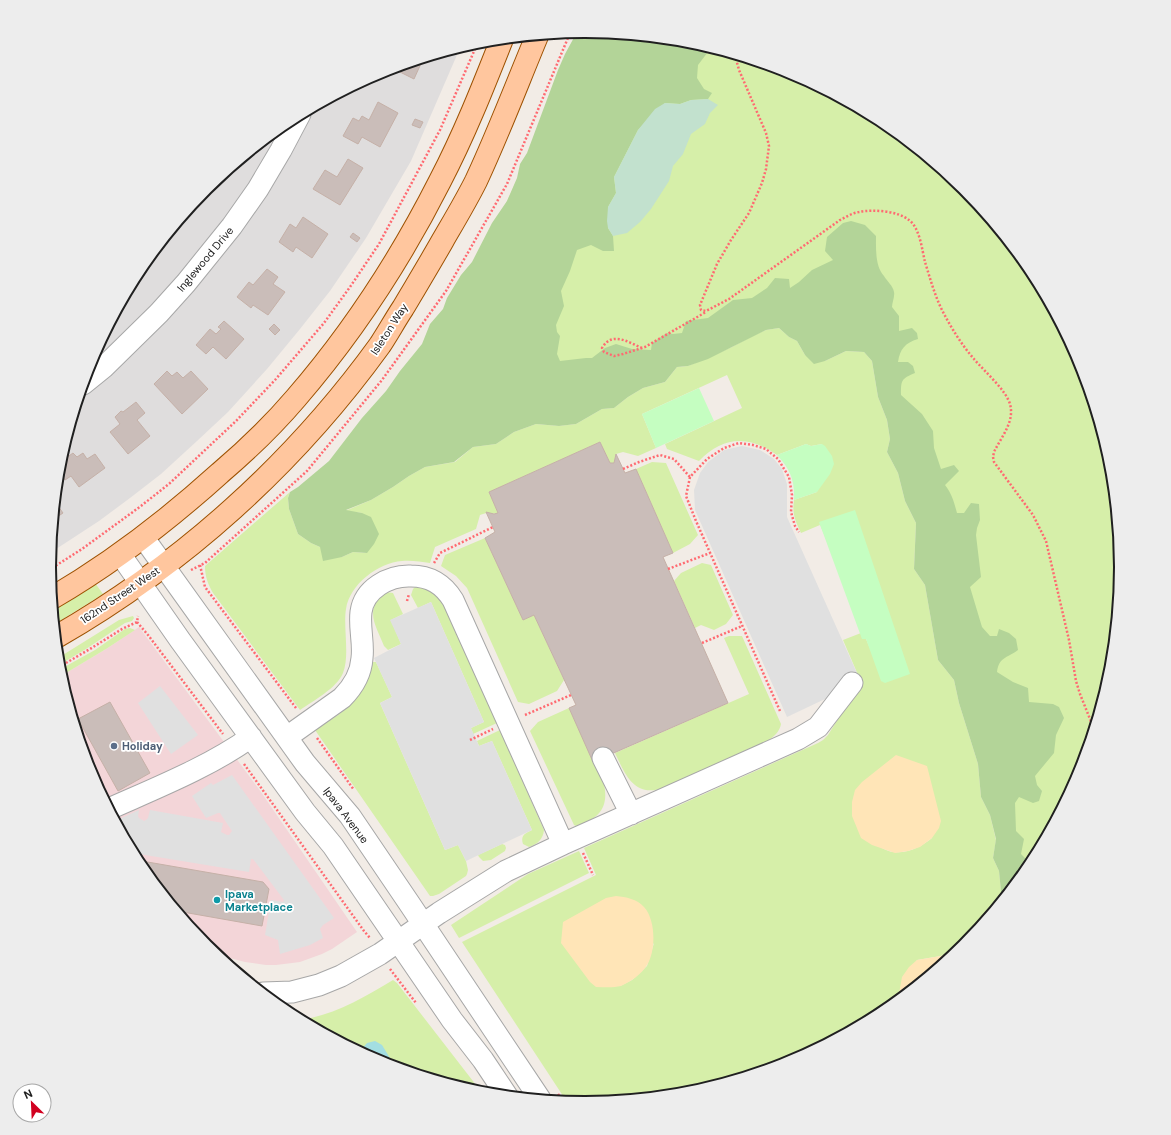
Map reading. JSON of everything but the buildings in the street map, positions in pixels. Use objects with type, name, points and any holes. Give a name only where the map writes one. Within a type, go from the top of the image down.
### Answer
[{"type":"main road","name":"Isleton Way","points":[[164,566],[234,508],[304,439],[337,400],[381,343],[432,261],[475,183],[535,41]]},
{"type":"main road","points":[[57,595],[143,538],[192,499],[259,438],[299,395],[322,367],[347,334],[402,249],[441,180],[469,119],[499,45]]},
{"type":"main road","name":"162nd Street West","points":[[61,634],[140,584],[164,566]]},
{"type":"street","name":"Inglewood Drive","points":[[91,377],[104,367],[159,313],[186,283],[232,226],[278,156],[294,125]]},
{"type":"street","name":"Ipava Avenue","points":[[143,538],[305,763],[350,816],[536,1094]]},
{"type":"street","points":[[120,554],[180,640],[305,812],[333,846],[452,1020],[503,1090]]},
{"type":"street","points":[[287,737],[342,698],[350,691],[356,682],[362,659],[361,612],[364,602],[375,588],[383,582],[396,577],[418,576],[433,580],[441,585],[453,600],[572,846]]},
{"type":"street","points":[[270,993],[292,992],[319,985],[341,976],[380,954],[423,924],[506,871],[572,846],[631,814],[798,740],[818,726],[852,683]]},
{"type":"street","points":[[114,807],[200,767],[234,749],[251,737]]},
{"type":"street","points":[[603,758],[631,814]]},
{"type":"path","points":[[56,566],[82,549],[170,483],[236,421],[275,380],[324,323],[379,244],[440,130],[475,50]]},
{"type":"path","points":[[706,311],[702,310],[700,305],[717,264],[749,213],[757,196],[766,170],[769,146],[766,133],[739,70],[736,60]]},
{"type":"path","points":[[642,348],[620,339],[608,341],[602,348],[604,352],[614,356],[642,348],[663,337],[729,299],[840,220],[852,214],[881,211],[900,215],[909,220],[915,226],[919,235],[925,263],[936,297],[951,328],[966,349],[1003,392],[1010,404],[1010,421],[994,452],[994,462],[1032,515],[1046,541],[1069,640],[1076,681],[1092,723]]},
{"type":"path","points":[[780,711],[686,496],[690,477],[707,459],[724,448],[739,443],[753,445],[766,450],[778,459],[789,477],[792,495],[791,512],[794,526],[799,532]]},
{"type":"path","points":[[623,469],[660,455],[674,459],[690,477]]},
{"type":"path","points":[[432,567],[440,553],[493,527]]},
{"type":"path","points":[[668,569],[710,553]]},
{"type":"path","points":[[191,570],[200,565]]},
{"type":"path","points":[[138,616],[137,622],[234,749],[364,931],[370,937],[395,977],[420,1008]]},
{"type":"path","points":[[65,664],[122,629],[137,622]]},
{"type":"path","points":[[702,643],[742,626]]},
{"type":"path","points":[[572,846],[593,875]]},
{"type":"shaded area","points":[[458,54],[411,161],[366,238],[330,291],[267,369],[228,412],[161,474],[99,521],[57,549],[57,533],[66,464],[84,397],[96,365],[111,333],[145,273],[165,245],[187,218],[236,169],[291,127],[351,93],[383,78],[415,66]]},
{"type":"shaded area","points":[[742,446],[760,450],[774,459],[782,469],[787,484],[787,517],[861,682],[787,717],[695,510],[694,490],[700,473],[708,462],[724,450]]},
{"type":"shaded area","points":[[431,602],[484,722],[471,728],[479,746],[492,741],[532,830],[466,861],[458,845],[445,850],[380,703],[392,697],[374,658],[401,644],[390,620]]},
{"type":"shaded area","points":[[139,627],[261,792],[357,932],[332,949],[300,962],[266,965],[227,957],[187,917],[145,862],[111,802],[96,770],[74,705],[66,673]]},
{"type":"shaded area","points":[[160,686],[198,735],[171,754],[138,703]]},
{"type":"shaded area","points":[[232,775],[334,918],[323,925],[320,929],[323,938],[310,945],[280,954],[278,940],[265,935],[271,900],[283,902],[284,900],[253,859],[251,859],[249,872],[140,854],[120,819],[139,810],[138,816],[144,821],[148,818],[150,810],[223,823],[221,832],[229,835],[232,831],[220,813],[206,818],[192,796],[211,783],[213,785]]},
{"type":"green space","points":[[574,38],[586,38],[620,39],[655,43],[708,52],[698,65],[697,78],[704,89],[712,93],[708,99],[691,100],[680,104],[665,103],[638,130],[614,177],[616,193],[608,207],[608,228],[613,236],[614,251],[603,251],[591,245],[577,250],[561,291],[564,306],[556,325],[557,332],[560,336],[557,354],[560,361],[592,358],[605,348],[616,344],[632,349],[651,350],[652,343],[667,333],[682,333],[686,321],[708,318],[733,300],[752,298],[767,288],[775,278],[789,279],[790,288],[812,270],[833,260],[825,251],[827,237],[843,223],[851,221],[865,225],[876,236],[876,252],[879,267],[894,292],[892,307],[899,316],[899,331],[912,328],[917,333],[918,339],[906,345],[899,357],[898,362],[908,362],[913,366],[915,373],[904,379],[901,386],[901,395],[922,414],[933,431],[934,448],[941,469],[954,465],[959,471],[945,485],[954,502],[957,513],[964,513],[971,503],[979,504],[980,520],[976,535],[981,577],[970,587],[982,627],[990,636],[997,636],[999,629],[1009,633],[1016,639],[1018,650],[1004,658],[998,667],[997,672],[1013,682],[1028,688],[1029,702],[1053,704],[1059,707],[1064,718],[1056,735],[1054,753],[1035,776],[1037,785],[1042,791],[1039,801],[1033,803],[1019,797],[1015,803],[1016,831],[1024,839],[1021,854],[1027,860],[1001,896],[999,871],[993,858],[996,839],[990,815],[981,797],[978,764],[959,703],[954,680],[938,660],[925,585],[914,569],[916,523],[905,501],[898,473],[887,452],[890,439],[887,420],[878,397],[872,361],[864,352],[846,351],[825,361],[814,364],[805,355],[797,341],[789,337],[779,328],[766,330],[708,359],[688,366],[677,367],[665,382],[643,388],[614,408],[602,409],[576,424],[559,426],[536,424],[514,432],[496,444],[473,447],[454,462],[425,467],[371,500],[346,510],[362,513],[371,517],[379,534],[367,553],[353,552],[342,557],[323,561],[320,547],[298,534],[289,509],[288,498],[290,492],[329,461],[422,344],[430,324],[443,309],[447,298],[461,275],[472,262],[492,223],[507,201],[517,178],[520,164],[527,153],[565,54]]},
{"type":"green space","points":[[583,38],[620,39],[689,48],[756,66],[788,78],[850,109],[880,127],[908,147],[935,169],[984,218],[1026,273],[1060,333],[1075,365],[1097,430],[1105,464],[1114,533],[1114,602],[1105,671],[1097,705],[1075,770],[1060,802],[1044,832],[1018,873],[863,264],[388,473],[425,342],[483,253]]},
{"type":"green space","points":[[708,99],[718,105],[710,113],[705,124],[691,134],[683,154],[673,166],[669,181],[651,209],[640,222],[627,233],[613,236],[608,228],[607,221],[608,207],[616,193],[614,177],[638,130],[655,109],[665,103],[680,104],[691,100]]},
{"type":"green space","points":[[779,328],[789,337],[797,341],[805,355],[825,361],[846,351],[864,352],[872,361],[878,397],[887,420],[890,439],[887,452],[898,473],[905,501],[916,523],[914,569],[925,585],[938,660],[954,680],[959,703],[978,764],[981,797],[990,815],[996,840],[993,858],[999,871],[1001,896],[984,917],[946,955],[917,960],[901,993],[850,1026],[788,1057],[723,1079],[689,1087],[620,1096],[563,1096],[462,942],[596,875],[584,848],[823,740],[828,735],[861,682],[843,640],[861,633],[862,638],[866,639],[885,683],[819,522],[820,525],[801,533],[794,517],[794,500],[817,492],[822,444],[811,446],[806,444],[777,455],[767,448],[756,444],[736,441],[717,447],[699,461],[667,449],[665,444],[742,408],[727,375],[642,414],[656,448],[638,456],[623,452],[616,454],[614,463],[610,463],[600,442],[489,492],[498,513],[485,513],[480,515],[476,529],[435,547],[430,563],[402,561],[384,566],[366,576],[353,591],[346,609],[346,658],[343,673],[336,684],[300,710],[213,593],[207,580],[205,566],[290,492],[288,498],[289,509],[298,534],[311,543],[342,557],[353,552],[367,553],[362,513],[345,511],[371,500],[425,467],[455,462],[473,447],[496,444],[514,432],[536,424],[559,426],[576,424],[602,409],[614,408],[643,388],[665,382],[677,367],[688,366],[732,347],[766,330]],"holes":[[[932,838],[910,851],[904,852],[892,852],[882,848]],[[654,943],[647,966],[632,980],[620,986]]]},
{"type":"green space","points":[[699,388],[714,421],[656,448],[642,414]]},
{"type":"green space","points":[[806,444],[811,446],[822,444],[825,446],[832,456],[834,464],[830,474],[817,492],[794,500],[794,486],[791,475],[777,455]]},
{"type":"green space","points":[[652,462],[666,463],[698,535],[690,544],[673,553],[636,469]]},
{"type":"green space","points":[[855,510],[910,674],[885,683],[881,681],[866,639],[862,639],[819,522]]},
{"type":"green space","points":[[485,538],[523,620],[534,615],[564,680],[557,691],[529,704],[518,702],[467,588],[456,576],[441,566],[445,555]]},
{"type":"green space","points":[[702,563],[711,565],[733,615],[726,624],[714,630],[701,625],[695,628],[674,581],[681,573]]},
{"type":"green space","points":[[95,583],[103,594],[59,621],[58,608]]},
{"type":"green space","points":[[415,587],[428,590],[444,605],[497,723],[473,734],[471,728],[484,722],[431,602],[418,608],[411,595]]},
{"type":"green space","points":[[386,592],[393,593],[403,614],[391,620],[401,644],[388,650],[384,646],[373,618],[375,605]]},
{"type":"green space","points":[[133,616],[134,618],[132,621],[125,623],[65,662],[64,655],[119,620]]},
{"type":"green space","points":[[130,628],[135,630],[66,673],[65,666],[95,650],[125,629]]},
{"type":"green space","points":[[729,636],[742,636],[781,724],[778,731],[767,741],[663,788],[645,790],[638,787],[627,776],[615,753],[749,694],[724,638]]},
{"type":"green space","points":[[372,662],[376,662],[392,697],[380,703],[445,850],[458,845],[466,861],[468,870],[466,876],[439,894],[433,896],[430,896],[315,730],[346,708]]},
{"type":"green space","points":[[569,708],[604,784],[605,792],[603,806],[596,816],[591,820],[576,826],[574,825],[530,731],[538,722]]},
{"type":"green space","points":[[500,730],[544,830],[540,841],[529,847],[523,844],[522,838],[532,830],[492,741],[479,746],[477,741]]},
{"type":"green space","points":[[502,844],[505,845],[505,851],[491,860],[483,861],[479,857],[478,855]]},
{"type":"green space","points":[[579,851],[589,873],[459,938],[451,925],[528,874]]},
{"type":"green space","points":[[393,980],[397,983],[477,1086],[448,1079],[391,1060],[390,1058],[375,1053],[351,1042],[309,1019],[337,1010]]},
{"type":"sand","points":[[896,755],[927,766],[941,821],[939,828],[932,838],[920,847],[895,853],[872,845],[861,838],[852,816],[852,802],[855,790],[862,782]]},
{"type":"sand","points":[[616,896],[635,900],[644,907],[648,913],[653,927],[652,952],[645,968],[639,975],[628,982],[618,987],[596,987],[590,982],[561,943],[563,922],[606,898]]},
{"type":"sand","points":[[946,955],[899,995],[902,977],[909,967],[917,960]]},
{"type":"water","points":[[375,1041],[382,1045],[391,1060],[363,1048],[367,1043]]},
{"type":"place","name":"Holiday","points":[[114,746]]},
{"type":"place","name":"Ipava Marketplace","points":[[217,900]]}]
